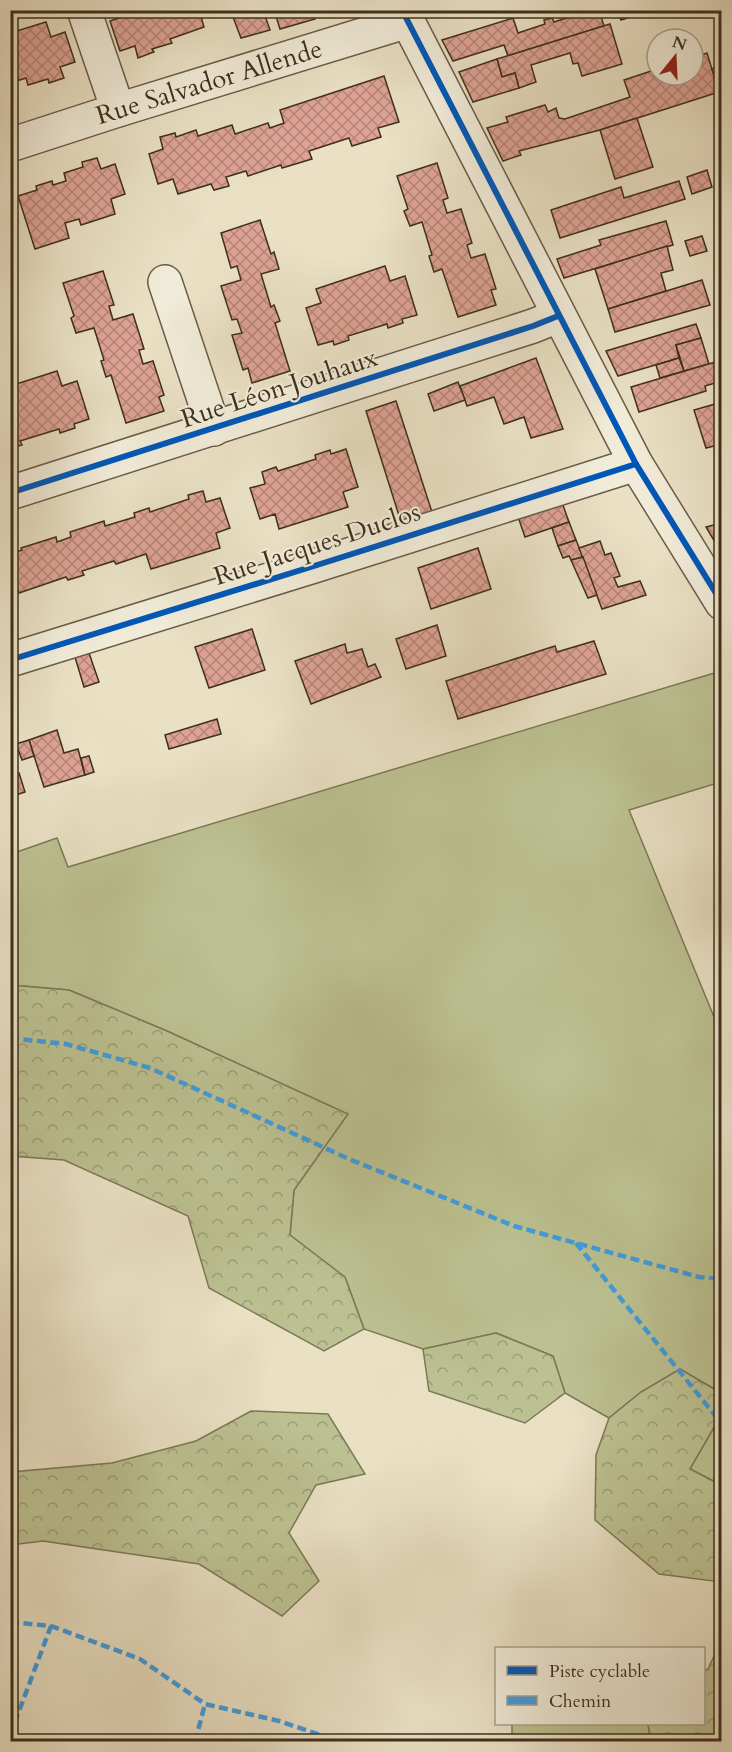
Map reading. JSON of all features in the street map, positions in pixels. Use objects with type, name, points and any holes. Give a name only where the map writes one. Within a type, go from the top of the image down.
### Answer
[{"type":"street","points":[[84,10],[118,110]]},
{"type":"street","points":[[405,16],[636,464],[722,603]]},
{"type":"street","name":"Rue Salvador Allende","points":[[10,146],[405,16]]},
{"type":"street","name":"Rue Léon Jouhaux","points":[[165,282],[214,429]]},
{"type":"street","name":"Rue Léon Jouhaux","points":[[10,493],[522,330],[558,316]]},
{"type":"street","name":"Rue Jacques Duclos","points":[[10,660],[314,567],[636,464]]},
{"type":"green space","points":[[721,671],[721,782],[629,810],[721,1034],[721,1393],[680,1369],[641,1392],[609,1418],[565,1393],[553,1356],[496,1333],[423,1349],[364,1329],[346,1280],[290,1235],[294,1190],[347,1114],[167,1031],[69,990],[11,985],[11,854],[57,838],[68,867]]},
{"type":"green space","points":[[10,985],[69,990],[167,1031],[348,1114],[294,1190],[290,1235],[345,1277],[364,1329],[324,1351],[209,1288],[188,1216],[64,1160],[11,1156]]},
{"type":"green space","points":[[496,1333],[553,1356],[565,1393],[525,1423],[429,1391],[423,1349]]},
{"type":"green space","points":[[680,1369],[721,1393],[721,1415],[690,1469],[721,1485],[721,1582],[659,1574],[595,1520],[596,1455],[609,1418],[641,1392]]},
{"type":"green space","points":[[251,1411],[328,1414],[365,1474],[316,1485],[289,1533],[319,1581],[282,1616],[199,1564],[43,1541],[11,1545],[11,1472],[112,1463],[196,1441]]},
{"type":"green space","points":[[721,1415],[721,1485],[690,1469]]},
{"type":"green space","points":[[721,1641],[721,1741],[651,1741],[648,1725],[705,1725],[705,1670],[708,1669]]},
{"type":"green space","points":[[512,1725],[648,1725],[651,1741],[512,1742]]},
{"type":"building","points":[[123,10],[199,10],[204,27],[170,39],[172,43],[152,49],[154,52],[138,58],[135,46],[120,51],[110,21],[125,16]]},
{"type":"building","points":[[263,10],[270,30],[241,38],[233,17]]},
{"type":"building","points":[[274,10],[312,10],[315,19],[280,29]]},
{"type":"building","points":[[591,10],[599,10],[604,26],[508,56],[504,45],[453,61],[442,40],[513,18],[518,33],[545,24],[544,20],[552,18],[554,22]]},
{"type":"building","points":[[617,10],[652,10],[621,20]]},
{"type":"building","points":[[46,22],[51,37],[65,32],[75,62],[60,67],[64,78],[49,83],[48,79],[28,85],[26,78],[10,83],[10,33]]},
{"type":"building","points":[[610,24],[622,64],[582,76],[578,63],[573,64],[570,53],[531,65],[536,82],[519,88],[515,73],[502,77],[497,59]]},
{"type":"building","points":[[707,53],[719,92],[600,130],[519,151],[521,155],[503,161],[487,128],[508,122],[506,117],[545,105],[548,112],[556,108],[559,118],[565,119],[630,97],[624,80],[645,73],[645,87],[705,87],[705,54]]},
{"type":"building","points":[[497,59],[502,77],[515,73],[519,88],[473,102],[459,72]]},
{"type":"building","points":[[722,65],[722,91],[719,92],[712,69]]},
{"type":"building","points":[[384,76],[399,122],[378,128],[381,137],[352,146],[349,138],[309,151],[312,159],[282,168],[281,165],[248,176],[246,171],[226,177],[229,186],[214,190],[211,184],[178,194],[173,179],[158,184],[149,154],[163,149],[160,137],[175,133],[176,137],[196,130],[198,136],[232,125],[235,134],[268,123],[270,128],[284,123],[280,110]]},
{"type":"building","points":[[637,118],[653,167],[615,179],[600,130]]},
{"type":"building","points":[[97,158],[101,169],[115,164],[125,194],[111,199],[115,214],[81,225],[79,219],[65,223],[69,238],[35,249],[18,196],[37,190],[36,186],[52,181],[53,185],[66,181],[64,173],[83,167],[82,162]]},
{"type":"building","points":[[437,163],[448,198],[443,200],[447,213],[461,209],[472,243],[467,245],[471,258],[485,254],[496,289],[491,290],[496,305],[458,317],[442,269],[434,272],[429,256],[432,255],[422,222],[410,226],[404,211],[408,209],[397,176]]},
{"type":"building","points":[[707,170],[712,187],[692,194],[687,177]]},
{"type":"building","points":[[679,181],[685,199],[560,238],[551,210],[621,187],[624,198]]},
{"type":"building","points":[[260,220],[271,254],[274,252],[279,269],[261,274],[271,307],[274,305],[280,321],[275,323],[290,371],[252,383],[248,368],[243,370],[232,335],[242,333],[237,319],[232,320],[221,286],[241,280],[237,266],[231,268],[221,233]]},
{"type":"building","points":[[666,221],[673,245],[564,278],[557,259],[601,245],[599,240]]},
{"type":"building","points":[[702,236],[707,251],[690,256],[685,241]]},
{"type":"building","points":[[667,246],[673,270],[661,273],[666,291],[608,309],[595,269]]},
{"type":"building","points":[[385,266],[390,281],[405,276],[417,315],[402,319],[403,323],[388,328],[387,324],[348,336],[349,340],[334,345],[333,341],[318,345],[306,308],[321,303],[316,289]]},
{"type":"building","points":[[103,271],[114,305],[109,306],[113,320],[133,314],[144,349],[139,350],[143,364],[153,361],[164,395],[159,397],[164,411],[126,423],[111,375],[106,377],[101,361],[104,360],[94,328],[76,333],[71,318],[74,316],[63,283]]},
{"type":"building","points":[[702,280],[710,305],[615,332],[608,309]]},
{"type":"building","points":[[696,324],[701,338],[676,345],[679,358],[618,376],[606,351]]},
{"type":"building","points":[[701,338],[709,364],[684,371],[676,345]]},
{"type":"building","points":[[536,358],[563,429],[531,438],[524,417],[504,424],[494,397],[467,406],[460,386]]},
{"type":"building","points":[[679,358],[684,371],[660,378],[656,365]]},
{"type":"building","points":[[722,360],[722,381],[705,386],[706,391],[639,412],[631,387]]},
{"type":"building","points":[[57,371],[62,386],[77,381],[89,419],[74,424],[75,428],[60,433],[59,429],[20,441],[22,445],[10,448],[10,386]]},
{"type":"building","points":[[458,382],[465,400],[434,411],[428,394]]},
{"type":"building","points":[[396,401],[432,512],[401,522],[366,411]]},
{"type":"building","points":[[722,402],[722,444],[706,448],[694,410]]},
{"type":"building","points":[[346,449],[358,487],[343,492],[348,507],[279,529],[275,514],[260,519],[250,488],[265,484],[262,472],[276,467],[278,471],[316,459],[315,455],[330,450],[331,454]]},
{"type":"building","points":[[203,491],[206,502],[220,498],[230,528],[216,533],[220,548],[151,569],[146,554],[116,564],[114,561],[82,571],[84,575],[68,580],[66,577],[19,593],[18,590],[10,592],[10,554],[22,550],[21,548],[56,537],[57,542],[71,537],[70,532],[104,521],[105,526],[135,517],[134,513],[149,508],[150,512],[189,499],[188,495]]},
{"type":"building","points":[[560,497],[569,522],[525,537],[516,511]]},
{"type":"building","points":[[569,522],[576,540],[558,546],[552,528]]},
{"type":"building","points":[[722,523],[722,554],[706,527]]},
{"type":"building","points":[[576,540],[583,557],[571,560],[569,556],[563,558],[558,546]]},
{"type":"building","points":[[600,541],[605,555],[611,553],[620,576],[614,578],[618,587],[640,581],[646,595],[602,609],[579,548]]},
{"type":"building","points":[[478,548],[491,589],[431,609],[418,568]]},
{"type":"building","points":[[583,557],[597,595],[588,598],[571,560]]},
{"type":"building","points":[[437,625],[446,656],[406,669],[396,639]]},
{"type":"building","points":[[252,629],[265,670],[209,688],[195,647]]},
{"type":"building","points":[[594,641],[606,674],[458,719],[446,681],[555,646],[557,652]]},
{"type":"building","points":[[345,644],[347,653],[362,649],[368,667],[375,664],[381,677],[311,704],[295,661]]},
{"type":"building","points":[[89,653],[99,682],[84,687],[75,657]]},
{"type":"building","points":[[217,719],[221,734],[169,749],[165,735]]},
{"type":"building","points":[[57,730],[64,753],[78,749],[85,775],[44,787],[29,740]]},
{"type":"building","points":[[29,740],[34,756],[22,760],[16,744]]},
{"type":"building","points":[[89,756],[94,772],[85,775],[81,758]]},
{"type":"building","points":[[19,773],[25,792],[10,797],[10,776]]},
{"type":"marked path","points":[[10,1038],[66,1044],[150,1068],[349,1159],[514,1226],[699,1277],[722,1279]]},
{"type":"marked path","points":[[576,1243],[722,1424]]},
{"type":"marked path","points":[[10,1622],[51,1626],[140,1659],[205,1704],[279,1721],[341,1742]]},
{"type":"marked path","points":[[10,1735],[51,1626]]},
{"type":"marked path","points":[[195,1742],[205,1704]]},
{"type":"cycle path","points":[[402,10],[636,464],[722,603]]},
{"type":"cycle path","points":[[10,493],[533,326],[558,316]]},
{"type":"cycle path","points":[[10,660],[636,464]]}]
